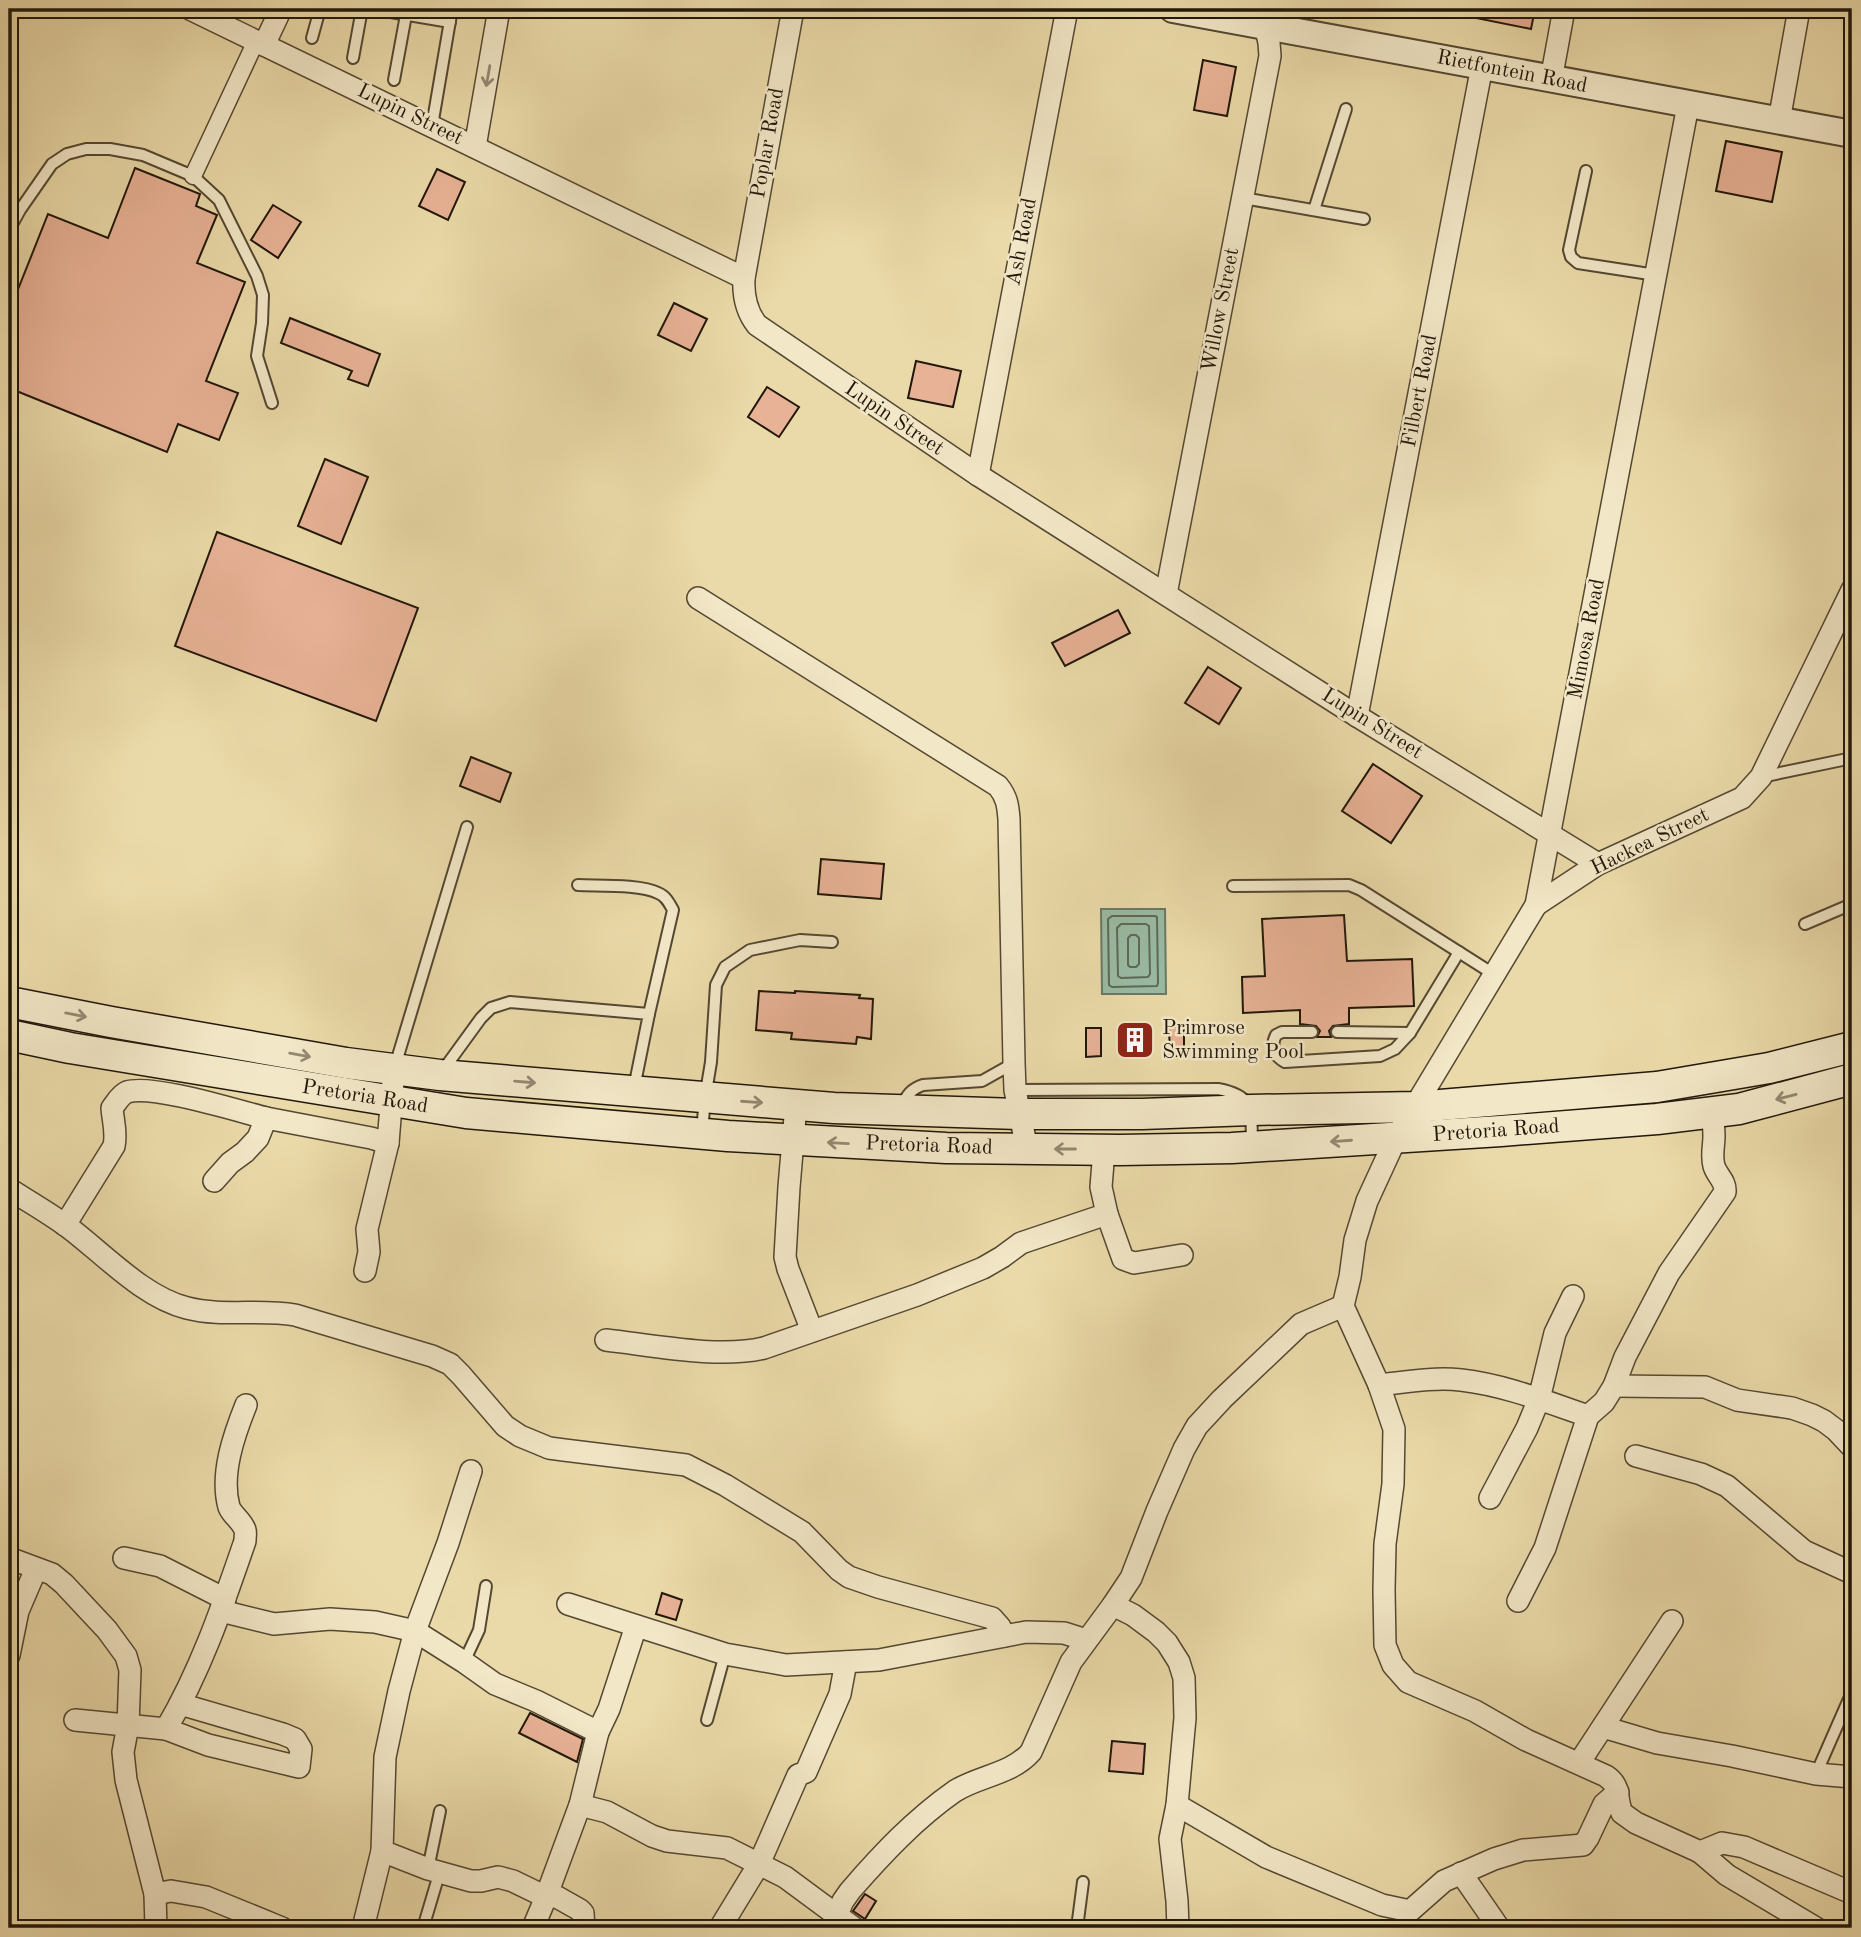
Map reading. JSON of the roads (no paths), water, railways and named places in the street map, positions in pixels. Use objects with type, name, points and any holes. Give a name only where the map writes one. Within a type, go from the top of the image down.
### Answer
[{"type":"main road","name":"Pretoria Road","points":[[9,1002],[346,1063],[440,1075],[834,1108],[900,1109],[1017,1102],[1142,1114],[1416,1107],[1657,1087],[1769,1068],[1839,1050]]},
{"type":"main road","name":"Pretoria Road","points":[[9,1035],[70,1048],[184,1082],[348,1095],[466,1113],[702,1134],[946,1148],[1104,1150],[1252,1147],[1540,1128],[1657,1119],[1739,1109],[1845,1082]]},
{"type":"main road","points":[[1839,1050],[1845,1082]]},
{"type":"street","name":"Lupin Street","points":[[190,9],[744,278],[745,300],[752,318],[765,332],[978,475],[1357,716],[1598,863]]},
{"type":"street","points":[[193,176],[260,43],[281,9]]},
{"type":"street","points":[[475,147],[499,9]]},
{"type":"street","name":"Poplar Road","points":[[744,278],[793,9]]},
{"type":"street","name":"Ash Road","points":[[978,475],[1067,9]]},
{"type":"street","name":"Rietfontein Road","points":[[1173,9],[1263,17],[1551,80],[1852,134]]},
{"type":"street","points":[[1551,80],[1564,9]]},
{"type":"street","points":[[1779,121],[1799,9]]},
{"type":"street","name":"Willow Street","points":[[1166,594],[1270,56],[1263,17]]},
{"type":"street","name":"Filbert Road","points":[[1357,716],[1482,66]]},
{"type":"street","name":"Mimosa Road","points":[[1343,1306],[1355,1240],[1367,1201],[1396,1138],[1536,905],[1688,105]]},
{"type":"street","name":"Hackea Street","points":[[1536,905],[1598,863],[1742,799],[1761,777],[1852,590]]},
{"type":"street","points":[[698,598],[998,786],[1004,793],[1009,819],[1014,1063],[1017,1102],[1027,1149]]},
{"type":"street","points":[[365,1271],[369,1252],[367,1229],[388,1143],[394,1069]]},
{"type":"street","points":[[65,1225],[114,1146],[117,1136],[112,1108],[120,1097],[130,1091],[184,1082],[266,1118],[388,1143]]},
{"type":"street","points":[[796,1105],[785,1257],[812,1331]]},
{"type":"street","points":[[1518,1601],[1545,1548],[1588,1416],[1604,1402],[1614,1386],[1625,1357],[1670,1273],[1725,1192],[1724,1182],[1713,1163],[1712,1112]]},
{"type":"street","points":[[214,1181],[229,1163],[245,1152],[258,1138],[266,1118]]},
{"type":"street","points":[[1104,1150],[1101,1188],[1107,1214],[1125,1261],[1134,1263],[1182,1255]]},
{"type":"street","points":[[9,1189],[65,1225],[143,1287],[175,1304],[207,1311],[295,1315],[432,1356],[450,1364],[505,1426],[537,1443],[556,1449],[687,1465],[802,1532],[849,1577],[992,1618],[1004,1636]]},
{"type":"street","points":[[606,1340],[747,1352],[764,1348],[917,1296],[983,1268],[1021,1243],[1107,1214]]},
{"type":"street","points":[[1489,1498],[1515,1454],[1539,1399],[1555,1333],[1573,1296]]},
{"type":"street","points":[[841,1924],[843,1901],[850,1891],[915,1822],[956,1791],[1026,1758],[1040,1735],[1071,1662],[1131,1578],[1157,1511],[1197,1426],[1301,1324],[1343,1306],[1379,1385],[1394,1429],[1393,1484],[1385,1544],[1384,1590],[1385,1645],[1393,1665],[1408,1682],[1475,1711],[1526,1740],[1611,1779],[1617,1788],[1619,1808],[1626,1817],[1700,1852],[1727,1875],[1816,1928]]},
{"type":"street","points":[[1379,1385],[1438,1379],[1462,1380],[1539,1399],[1588,1416]]},
{"type":"street","points":[[1614,1386],[1705,1387],[1737,1400],[1792,1408],[1824,1421],[1852,1447]]},
{"type":"street","points":[[166,1729],[180,1704],[223,1605],[245,1541],[245,1530],[230,1509],[227,1472],[234,1437],[246,1405]]},
{"type":"street","points":[[1636,1457],[1701,1474],[1727,1486],[1804,1551],[1852,1573]]},
{"type":"street","points":[[363,1928],[382,1851],[383,1783],[399,1691],[415,1631],[471,1471]]},
{"type":"street","points":[[9,1558],[52,1574],[64,1584],[107,1630],[125,1656],[130,1670],[128,1725],[123,1752],[126,1780],[155,1894],[156,1928]]},
{"type":"street","points":[[124,1558],[160,1566],[223,1605],[274,1624],[330,1619],[375,1622],[415,1631],[495,1684],[598,1732]]},
{"type":"street","points":[[9,1655],[18,1611],[36,1569]]},
{"type":"street","points":[[568,1604],[725,1654],[786,1665],[879,1660],[1026,1632],[1064,1633],[1086,1640]]},
{"type":"street","points":[[1114,1605],[1133,1615],[1167,1643],[1179,1662],[1184,1678],[1185,1718],[1171,1839],[1178,1928]]},
{"type":"street","points":[[1579,1763],[1672,1621]]},
{"type":"street","points":[[533,1928],[580,1805],[598,1732],[609,1709],[636,1626]]},
{"type":"street","points":[[720,1928],[759,1864],[798,1775],[806,1772],[840,1694],[846,1662]]},
{"type":"street","points":[[75,1720],[166,1729],[208,1745],[299,1767],[301,1749],[295,1739],[180,1704]]},
{"type":"street","points":[[1603,1727],[1657,1743],[1816,1774],[1852,1777]]},
{"type":"street","points":[[1177,1805],[1266,1857],[1382,1905],[1407,1920],[1444,1881],[1461,1873],[1523,1850],[1583,1845],[1604,1804],[1618,1792]]},
{"type":"street","points":[[580,1805],[607,1811],[652,1836],[667,1841],[727,1848],[785,1877],[841,1924]]},
{"type":"street","points":[[1700,1852],[1722,1843],[1744,1847],[1852,1894]]},
{"type":"street","points":[[382,1851],[471,1881],[498,1877],[546,1897],[557,1897],[583,1913],[584,1928]]},
{"type":"street","points":[[1461,1873],[1499,1928]]},
{"type":"street","points":[[155,1894],[171,1891],[206,1897],[282,1928]]},
{"type":"lane","points":[[312,38],[320,9]]},
{"type":"lane","points":[[353,58],[362,9]]},
{"type":"lane","points":[[373,9],[450,22]]},
{"type":"lane","points":[[432,126],[452,9]]},
{"type":"lane","points":[[394,80],[406,15]]},
{"type":"lane","points":[[1314,210],[1346,109]]},
{"type":"lane","points":[[9,230],[52,164],[67,155],[86,149],[110,149],[143,155],[193,176],[219,200],[257,276],[263,295],[257,356],[272,403]]},
{"type":"lane","points":[[1586,171],[1569,250],[1571,257],[1585,264],[1656,275]]},
{"type":"lane","points":[[1242,198],[1364,219]]},
{"type":"lane","points":[[1761,777],[1852,758]]},
{"type":"lane","points":[[394,1069],[467,827]]},
{"type":"lane","points":[[578,884],[645,889],[659,893],[667,899],[673,910],[633,1092]]},
{"type":"lane","points":[[1233,886],[1349,885],[1495,975]]},
{"type":"lane","points":[[1805,924],[1852,904]]},
{"type":"lane","points":[[702,1134],[711,1062],[716,985],[725,967],[750,950],[800,940],[832,942]]},
{"type":"lane","points":[[1312,1032],[1282,1032],[1276,1035],[1273,1052],[1285,1062],[1380,1056],[1395,1049],[1410,1033],[1459,952]]},
{"type":"lane","points":[[440,1075],[481,1018],[491,1008],[510,1002],[649,1014]]},
{"type":"lane","points":[[1337,1032],[1410,1033]]},
{"type":"lane","points":[[900,1109],[915,1087],[982,1081],[1014,1063]]},
{"type":"lane","points":[[1251,1110],[1252,1147]]},
{"type":"lane","points":[[464,1662],[479,1630],[486,1586]]},
{"type":"lane","points":[[707,1720],[725,1654]]},
{"type":"lane","points":[[1816,1774],[1852,1692]]},
{"type":"lane","points":[[423,1928],[437,1881],[432,1870],[440,1811]]},
{"type":"lane","points":[[1077,1928],[1083,1882]]},
{"type":"water","points":[[1101,909],[1165,909],[1166,994],[1102,994]]},
{"type":"place","name":"Primrose Swimming Pool","points":[[1135,1040]]}]
